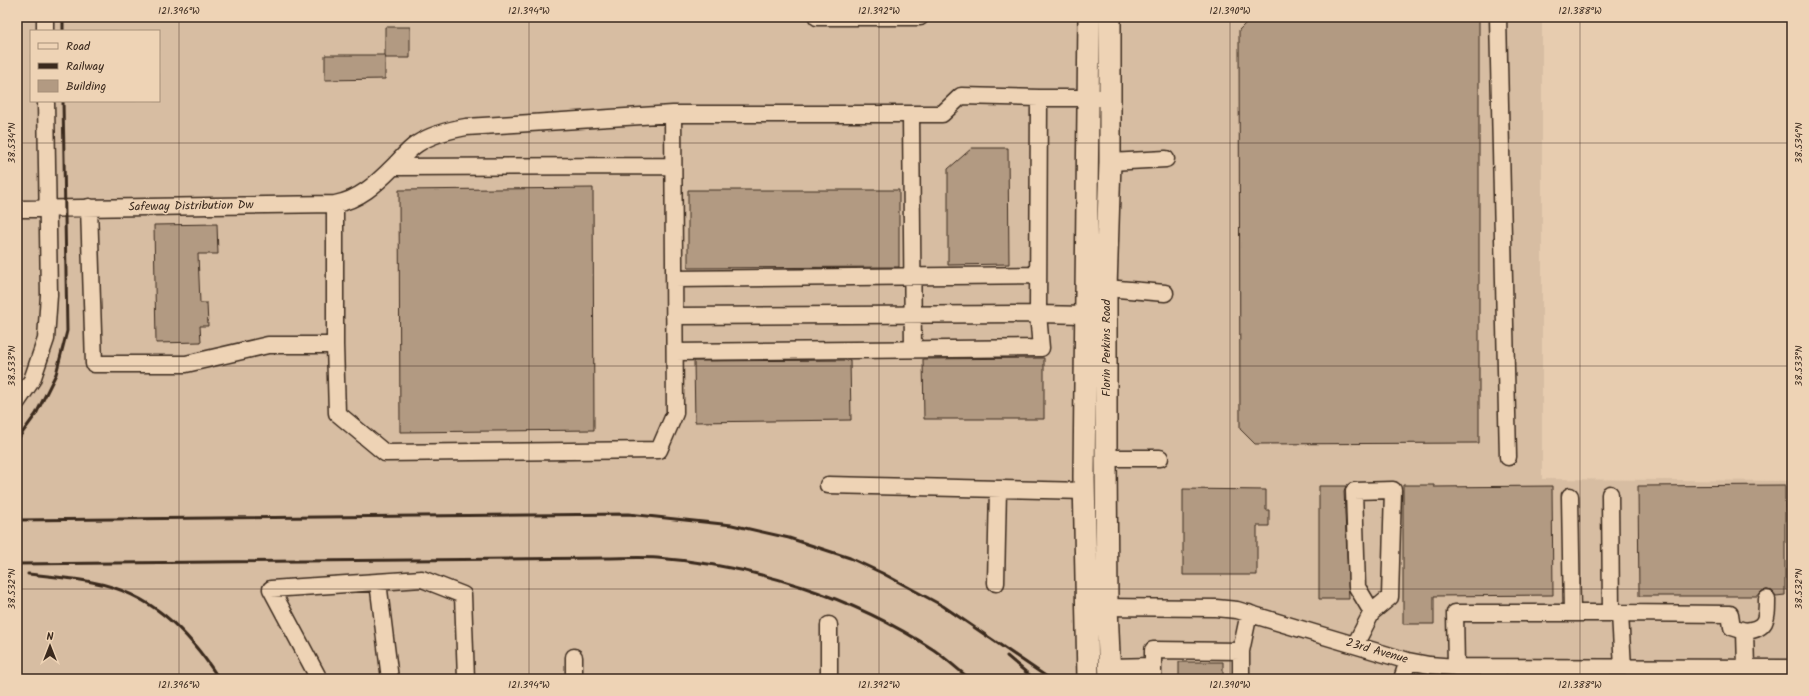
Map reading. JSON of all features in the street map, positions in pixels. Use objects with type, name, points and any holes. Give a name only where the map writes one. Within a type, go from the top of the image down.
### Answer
[{"type":"main road","name":"Florin Perkins Road","points":[[1089,17],[1099,98],[1110,162],[1106,288],[1107,607],[1110,673]]},
{"type":"main road","name":"Florin Perkins Road","points":[[1088,679],[1084,491],[1085,315],[1099,98],[1110,17]]},
{"type":"street","points":[[45,17],[45,30]]},
{"type":"street","points":[[817,17],[920,17]]},
{"type":"street","points":[[1498,17],[1508,457]]},
{"type":"street","name":"Safeway Distribution Dw","points":[[17,209],[335,204],[357,198],[394,167],[416,144],[431,136],[466,127],[673,114],[942,114],[961,96],[1099,98]]},
{"type":"street","points":[[675,352],[1041,348],[1038,314],[1039,98]]},
{"type":"street","points":[[17,402],[32,380],[46,338],[49,295],[46,208],[46,102]]},
{"type":"street","points":[[335,204],[335,345],[337,413],[385,453],[659,450],[675,413],[673,114]]},
{"type":"street","points":[[911,114],[913,349]]},
{"type":"street","points":[[1110,162],[1166,159]]},
{"type":"street","points":[[394,167],[673,166]]},
{"type":"street","points":[[89,207],[94,364],[186,364],[268,345],[335,345]]},
{"type":"street","points":[[674,279],[1038,275]]},
{"type":"street","points":[[1106,288],[1165,293]]},
{"type":"street","points":[[674,316],[913,314],[1085,315]]},
{"type":"street","points":[[1106,458],[1160,458]]},
{"type":"street","points":[[828,485],[1084,491]]},
{"type":"street","points":[[996,583],[998,489]]},
{"type":"street","points":[[1355,645],[1372,612],[1390,597],[1393,490],[1354,491],[1357,587],[1372,612]]},
{"type":"street","points":[[1610,494],[1616,613],[1623,668]]},
{"type":"street","points":[[1570,496],[1572,613]]},
{"type":"street","points":[[319,679],[271,589],[422,579],[463,596],[466,679]]},
{"type":"street","points":[[378,582],[390,679]]},
{"type":"street","points":[[1456,667],[1455,613],[1730,614],[1732,627],[1744,631],[1760,628],[1764,623],[1767,615],[1767,600]]},
{"type":"street","name":"23rd Avenue","points":[[1086,607],[1216,608],[1249,613],[1408,661],[1429,665],[1456,667],[1746,668],[1765,673],[1792,668]]},
{"type":"street","points":[[1241,679],[1241,651],[1249,613]]},
{"type":"street","points":[[829,625],[829,679]]},
{"type":"street","points":[[1744,631],[1746,668]]},
{"type":"street","points":[[1110,673],[1153,672],[1153,650],[1241,651]]},
{"type":"street","points":[[574,657],[574,679]]},
{"type":"street","points":[[1402,679],[1408,661]]},
{"type":"shaded area","points":[[17,17],[1542,17],[1542,479],[1792,481],[1792,679],[17,679]]},
{"type":"building","points":[[1252,17],[1479,17],[1479,443],[1255,444],[1240,429],[1239,30]]},
{"type":"building","points":[[385,27],[410,27],[410,58],[385,58]]},
{"type":"building","points":[[325,55],[385,55],[385,79],[325,80]]},
{"type":"building","points":[[972,148],[1008,148],[1009,264],[948,265],[948,169]]},
{"type":"building","points":[[593,188],[594,430],[400,432],[399,190]]},
{"type":"building","points":[[688,190],[899,190],[899,267],[688,268]]},
{"type":"building","points":[[217,224],[218,254],[198,254],[200,303],[207,303],[208,326],[200,326],[201,342],[156,343],[154,225]]},
{"type":"building","points":[[1044,358],[1044,419],[924,419],[923,359]]},
{"type":"building","points":[[850,360],[851,420],[695,422],[694,361]]},
{"type":"building","points":[[1403,485],[1434,485],[1434,487],[1552,486],[1553,595],[1434,596],[1434,624],[1403,624]]},
{"type":"building","points":[[1785,485],[1785,595],[1776,596],[1772,591],[1767,590],[1762,591],[1758,596],[1639,596],[1638,486]]},
{"type":"building","points":[[1319,486],[1346,486],[1344,491],[1349,599],[1319,599]]},
{"type":"building","points":[[1183,489],[1266,490],[1266,510],[1269,510],[1269,526],[1257,526],[1257,575],[1183,575]]},
{"type":"building","points":[[1179,662],[1223,662],[1223,679],[1179,679]]},
{"type":"railway","points":[[63,17],[63,30]]},
{"type":"railway","points":[[17,440],[36,414],[56,374],[67,331],[63,102]]},
{"type":"railway","points":[[17,520],[628,514],[732,525],[789,538],[850,558],[882,573],[943,606],[1050,679]]},
{"type":"railway","points":[[17,564],[637,558],[657,558],[694,562],[766,576],[837,599],[903,631],[934,650],[970,679]]},
{"type":"railway","points":[[28,574],[92,582],[113,587],[132,595],[166,616],[194,645],[219,679]]},
{"type":"railway","points":[[1007,656],[1034,679]]}]
